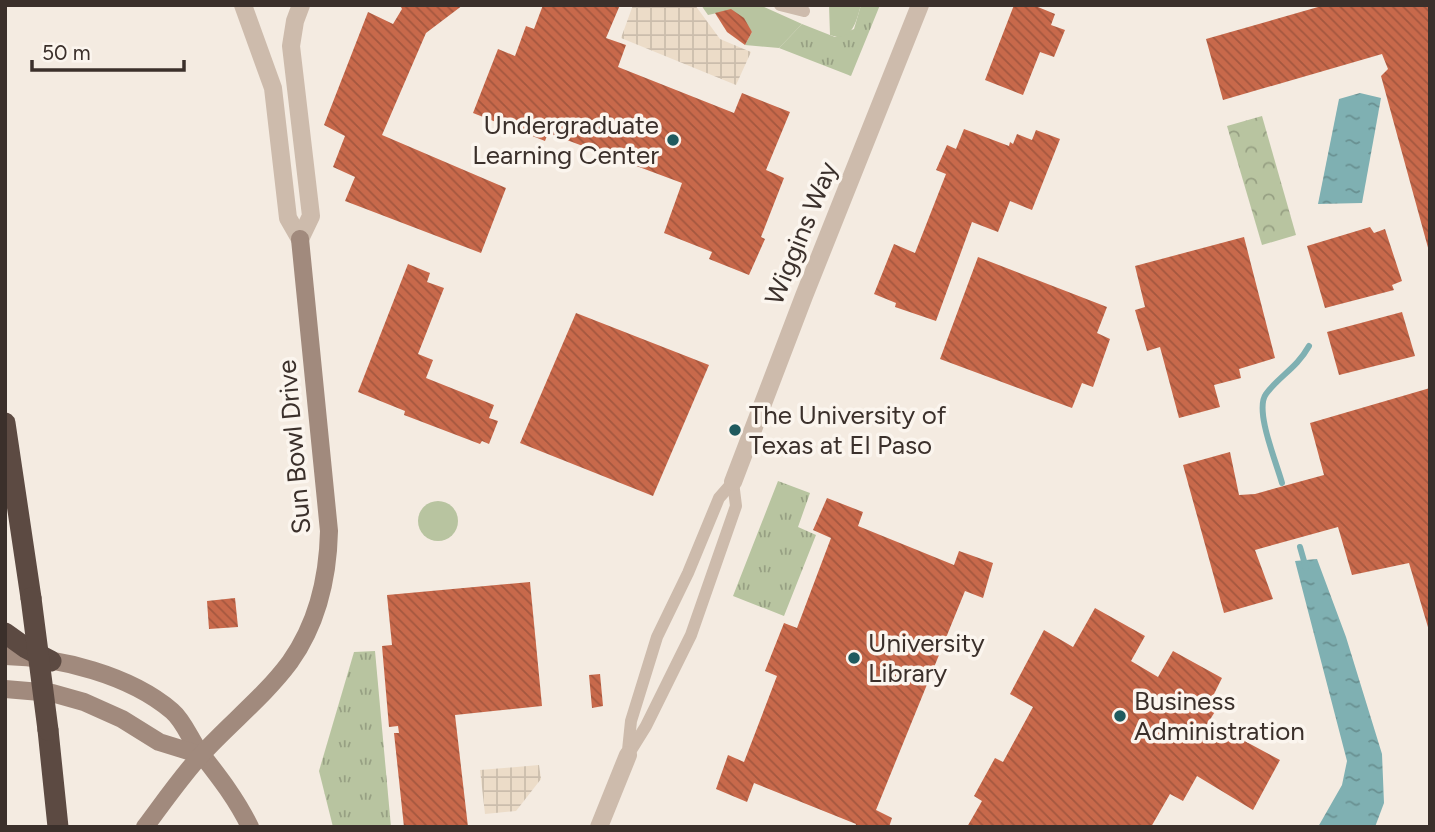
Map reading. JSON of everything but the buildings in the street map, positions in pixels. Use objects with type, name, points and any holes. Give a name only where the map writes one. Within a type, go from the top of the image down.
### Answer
[{"type":"highway","points":[[5,423],[31,598],[58,827]]},
{"type":"highway","points":[[5,633],[51,661]]},
{"type":"street","points":[[243,5],[273,88],[288,218],[300,239]]},
{"type":"street","name":"Sun Bowl Drive","points":[[145,827],[201,755],[290,662],[315,614],[324,579],[329,531],[300,239],[311,216],[291,46],[301,5]]},
{"type":"street","name":"Wiggins Way","points":[[733,482],[920,5]]},
{"type":"street","points":[[5,656],[51,661],[99,673],[154,698],[174,712],[201,755],[227,787],[250,827]]},
{"type":"street","points":[[5,689],[52,693],[84,702],[122,719],[159,742],[201,755]]},
{"type":"street","name":"Wiggins Way","points":[[599,827],[628,755]]},
{"type":"lane","points":[[780,5],[804,11]]},
{"type":"lane","name":"Wiggins Way","points":[[628,755],[631,721],[657,637],[688,573],[719,498],[733,482]]},
{"type":"lane","name":"Wiggins Way","points":[[628,755],[646,726],[691,635],[736,506],[733,482]]},
{"type":"green space","points":[[701,5],[760,5],[802,24],[779,48],[745,45],[752,32],[731,10],[708,15]]},
{"type":"green space","points":[[829,5],[861,5],[855,24],[848,34],[837,37],[830,35]]},
{"type":"green space","points":[[861,5],[880,5],[851,76],[779,48],[802,24],[835,37],[854,29]]},
{"type":"green space","points":[[1262,116],[1296,235],[1262,245],[1227,126]]},
{"type":"green space","points":[[778,481],[810,493],[798,527],[816,535],[784,616],[733,596]]},
{"type":"green space","points":[[438,501],[446,502],[452,507],[457,513],[457,529],[452,535],[446,540],[438,541],[430,540],[424,535],[419,529],[418,521],[419,513],[424,507],[430,502]]},
{"type":"green space","points":[[375,651],[391,827],[333,827],[319,771],[354,652]]},
{"type":"shaded area","points":[[633,5],[695,5],[720,39],[751,52],[736,85],[621,38]]},
{"type":"shaded area","points":[[539,765],[541,779],[516,811],[485,814],[480,770]]},
{"type":"water","points":[[1360,93],[1381,98],[1362,203],[1318,204],[1339,99]]},
{"type":"water","points":[[1317,559],[1346,637],[1382,754],[1384,803],[1375,827],[1318,827],[1342,785],[1347,761],[1295,561]]},
{"type":"waterway","points":[[1282,483],[1264,424],[1263,402],[1271,387],[1299,361],[1309,346]]},
{"type":"waterway","points":[[1300,547],[1306,568]]},
{"type":"place","name":"Undergraduate Learning Center","points":[[673,140]]},
{"type":"place","name":"The University of Texas at El Paso","points":[[735,430]]},
{"type":"place","name":"University Library","points":[[854,658]]},
{"type":"place","name":"Business Administration","points":[[1120,716]]}]
